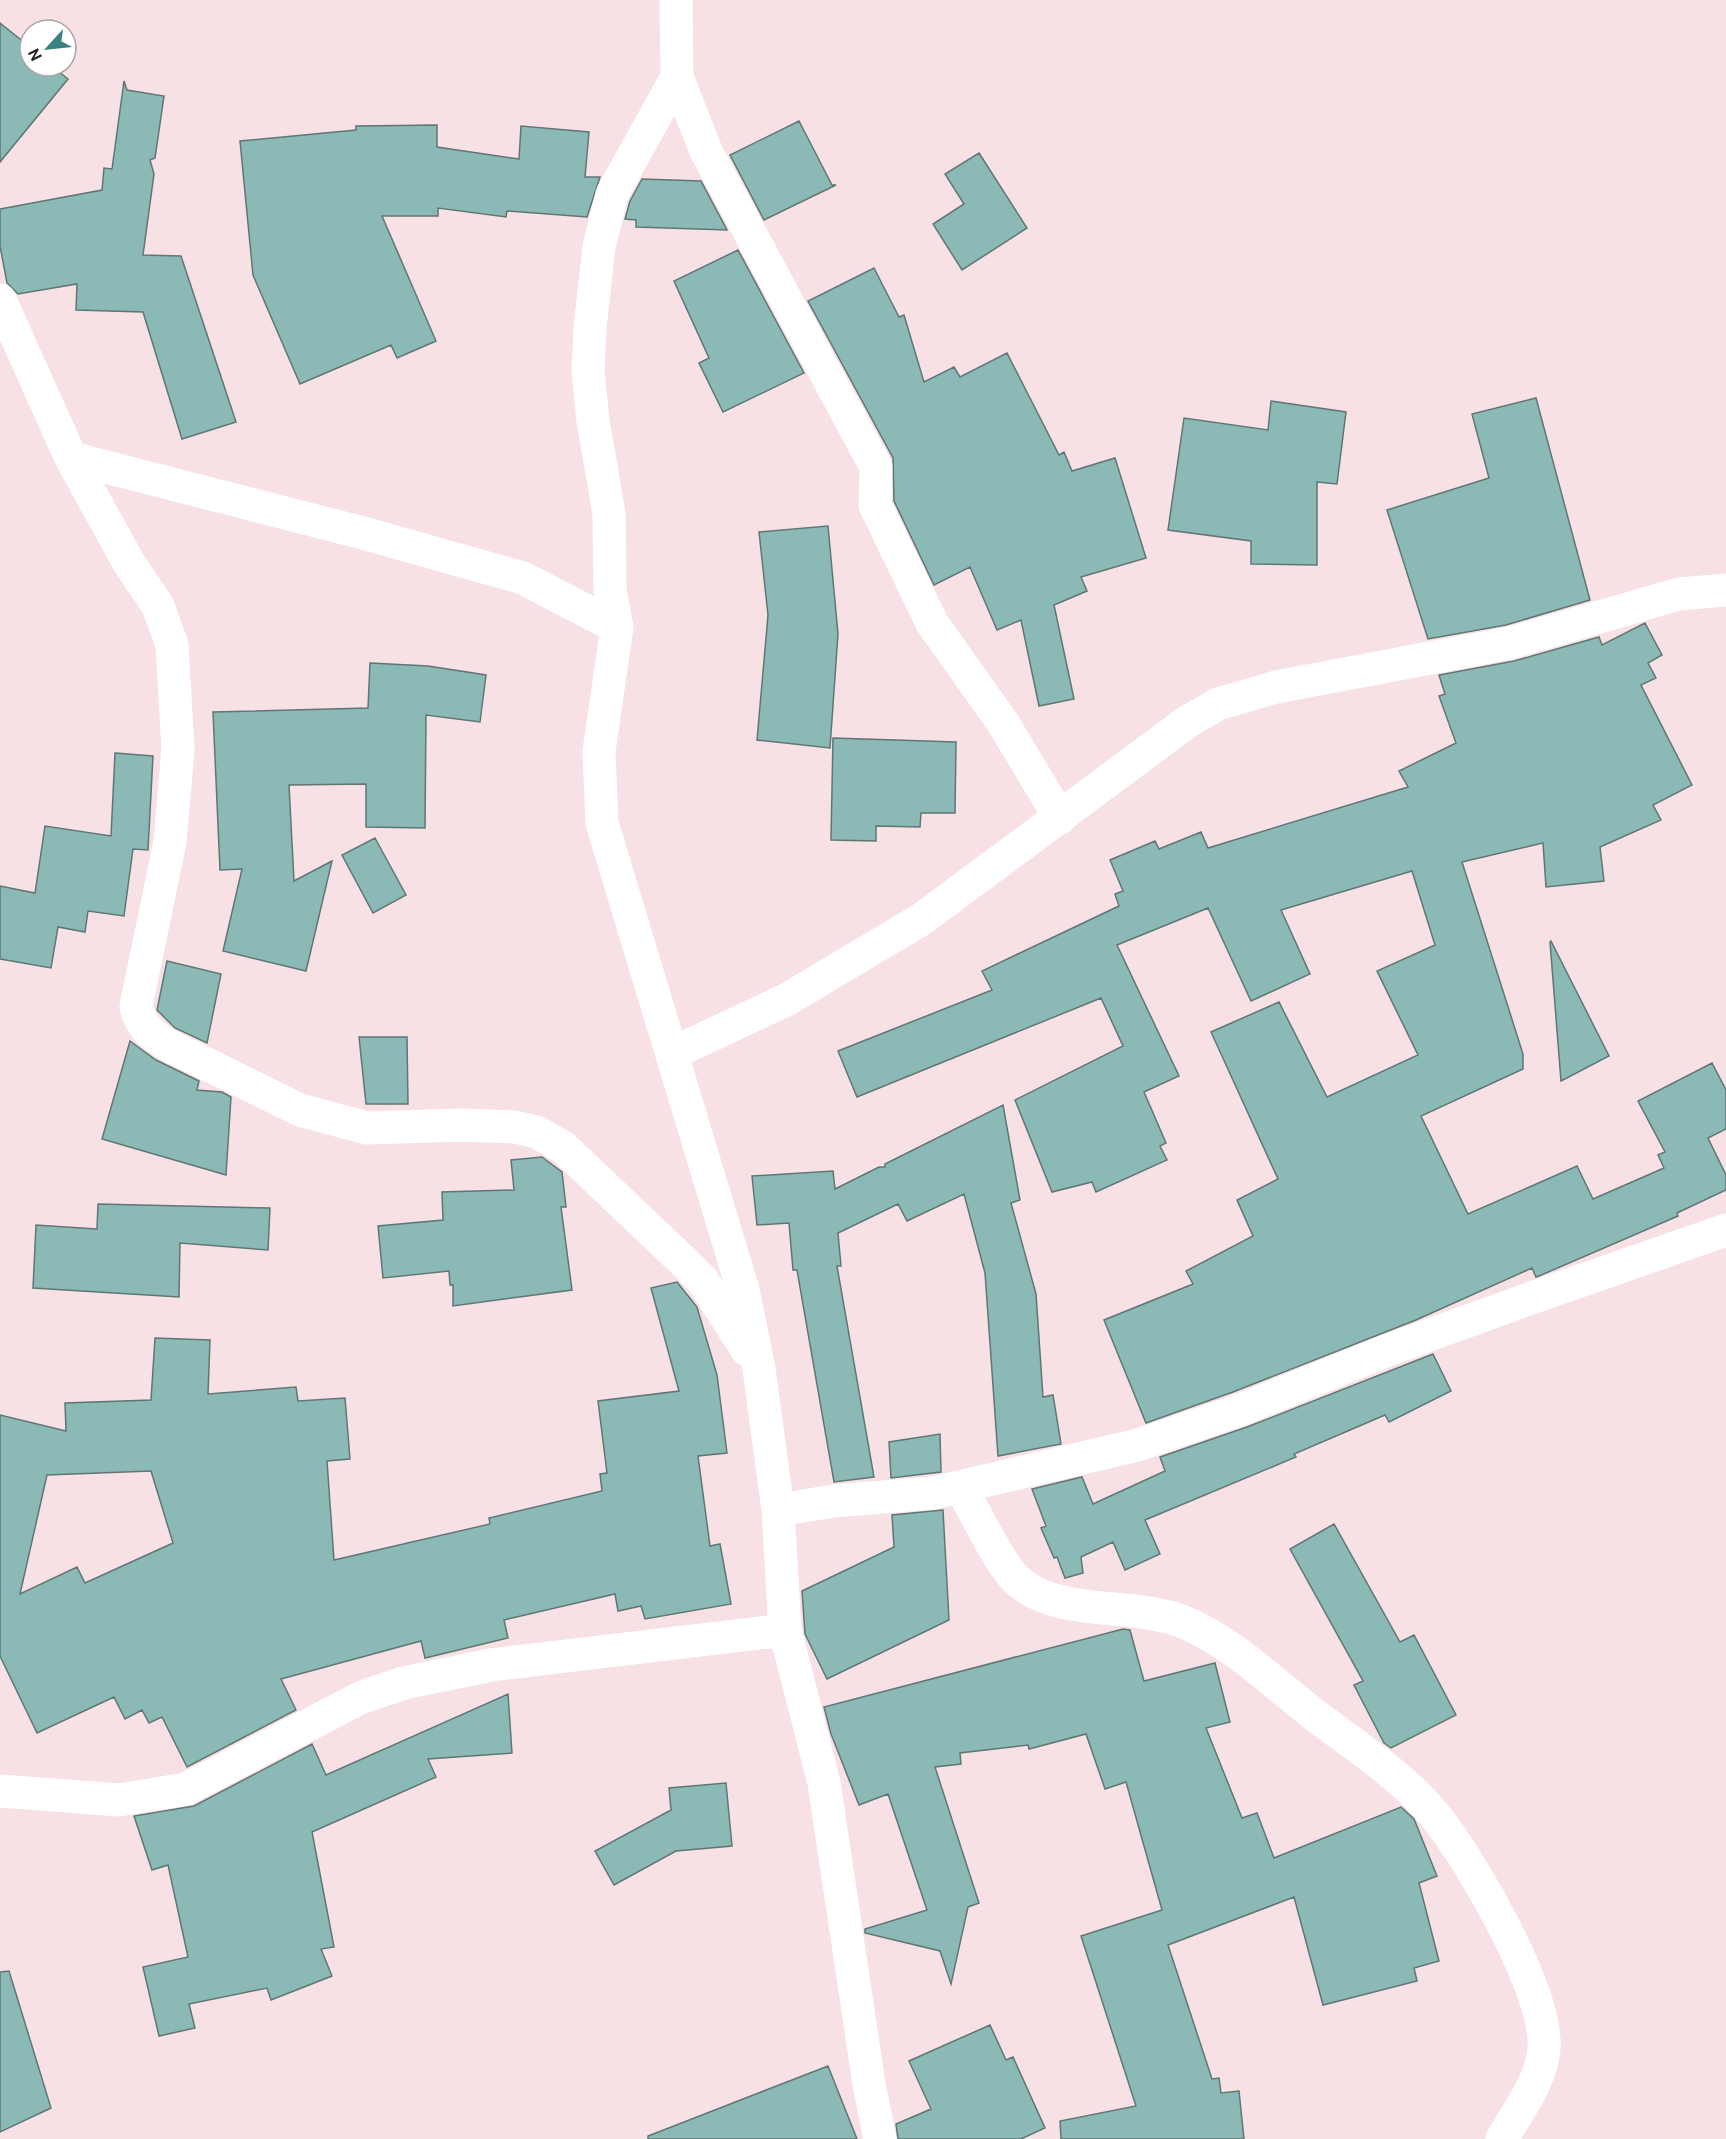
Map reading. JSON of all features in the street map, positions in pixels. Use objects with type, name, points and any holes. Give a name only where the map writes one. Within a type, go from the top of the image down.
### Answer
[{"type":"street","points":[[676,0],[677,77],[706,151],[876,466],[875,505],[932,623],[1003,723],[1060,818]]},
{"type":"street","points":[[677,77],[612,194],[600,247],[590,328],[588,371],[593,421],[609,513],[610,590],[617,627],[599,751],[602,823],[743,1290],[759,1369],[778,1510],[785,1630],[825,1783],[869,2084],[880,2139]]},
{"type":"street","points":[[0,300],[71,458],[129,563],[159,606],[172,645],[177,749],[170,842],[136,1006],[139,1022],[166,1044],[300,1110],[367,1128],[461,1125],[515,1127],[537,1132],[564,1148],[703,1281],[759,1369]]},
{"type":"street","points":[[71,458],[342,527],[523,578],[617,627]]},
{"type":"street","points":[[673,1053],[786,1000],[922,919],[1187,722],[1218,704],[1276,687],[1510,644],[1679,594],[1726,590]]},
{"type":"street","points":[[778,1510],[834,1501],[933,1493],[961,1488],[1138,1445],[1240,1410],[1388,1350],[1726,1230]]},
{"type":"street","points":[[961,1488],[1017,1581],[1035,1592],[1062,1602],[1142,1610],[1186,1623],[1221,1643],[1389,1773],[1440,1821],[1481,1886],[1515,1951],[1534,1995],[1544,2032],[1544,2049],[1536,2080],[1502,2139]]},
{"type":"street","points":[[0,1791],[119,1800],[186,1789],[362,1697],[404,1683],[491,1665],[785,1630]]},
{"type":"building","points":[[0,23],[18,37],[18,78],[68,79],[0,162]]},
{"type":"building","points":[[124,81],[127,90],[164,96],[155,158],[150,160],[154,174],[143,255],[181,256],[236,422],[182,439],[143,312],[76,310],[77,284],[18,294],[7,283],[0,246],[0,209],[102,190],[104,168],[112,169]]},
{"type":"building","points":[[799,121],[832,185],[836,185],[764,220],[730,155]]},
{"type":"building","points":[[437,125],[437,147],[519,159],[521,126],[589,132],[585,177],[600,177],[587,217],[507,211],[506,217],[438,208],[438,216],[382,216],[436,341],[397,358],[391,345],[300,384],[253,275],[240,141],[356,130],[356,126]]},
{"type":"building","points":[[979,153],[1027,228],[962,270],[933,224],[964,204],[945,174]]},
{"type":"building","points":[[642,179],[701,181],[727,230],[636,227],[636,220],[625,219],[630,201]]},
{"type":"building","points":[[738,250],[804,373],[723,412],[699,363],[709,358],[674,281]]},
{"type":"building","points":[[874,268],[899,317],[904,315],[924,382],[954,367],[960,377],[1007,353],[1059,455],[1064,452],[1072,471],[1115,458],[1146,558],[1081,577],[1087,591],[1054,605],[1074,699],[1039,706],[1021,620],[997,630],[970,567],[934,585],[894,501],[893,458],[808,301]]},
{"type":"building","points":[[1536,398],[1590,600],[1506,625],[1428,639],[1387,510],[1489,478],[1472,414]]},
{"type":"building","points":[[1271,401],[1346,412],[1337,484],[1317,482],[1317,565],[1251,564],[1251,541],[1168,530],[1184,418],[1268,430]]},
{"type":"building","points":[[828,526],[838,634],[830,748],[757,740],[768,615],[759,532]]},
{"type":"building","points":[[1645,623],[1662,655],[1648,663],[1656,678],[1641,685],[1692,785],[1653,805],[1661,820],[1600,847],[1604,881],[1546,887],[1543,843],[1462,862],[1523,1054],[1523,1069],[1421,1116],[1468,1214],[1577,1166],[1593,1199],[1664,1168],[1658,1155],[1665,1152],[1638,1101],[1712,1063],[1726,1090],[1726,1129],[1708,1138],[1726,1175],[1726,1190],[1677,1213],[1678,1216],[1539,1276],[1536,1277],[1532,1268],[1416,1320],[1233,1392],[1146,1423],[1104,1320],[1193,1284],[1186,1271],[1253,1236],[1237,1200],[1278,1179],[1211,1032],[1279,1002],[1327,1097],[1418,1055],[1377,971],[1435,945],[1412,871],[1281,910],[1310,974],[1251,1001],[1208,908],[1117,945],[1179,1076],[1144,1092],[1166,1143],[1160,1146],[1167,1160],[1096,1192],[1092,1182],[1052,1192],[1015,1100],[1123,1046],[1101,998],[857,1097],[838,1051],[992,990],[982,971],[1119,906],[1115,894],[1123,891],[1110,860],[1155,841],[1159,849],[1201,832],[1208,848],[1408,787],[1399,771],[1456,743],[1439,696],[1445,694],[1439,675],[1514,661],[1599,637],[1602,645]]},
{"type":"building","points":[[370,663],[428,666],[486,675],[480,722],[426,715],[425,828],[366,827],[366,784],[289,785],[294,881],[332,861],[306,971],[223,951],[242,869],[220,870],[213,712],[368,708]]},
{"type":"building","points":[[833,738],[956,742],[955,813],[921,813],[920,827],[876,826],[876,841],[831,840]]},
{"type":"building","points":[[115,753],[153,756],[148,850],[133,849],[124,916],[88,911],[85,932],[58,927],[51,968],[0,959],[0,886],[35,893],[45,826],[111,836]]},
{"type":"building","points":[[375,838],[406,895],[373,913],[342,855]]},
{"type":"building","points":[[1550,942],[1609,1056],[1561,1081]]},
{"type":"building","points":[[167,961],[221,974],[207,1043],[175,1028],[157,1010]]},
{"type":"building","points":[[359,1037],[407,1037],[408,1104],[366,1104]]},
{"type":"building","points":[[130,1041],[156,1060],[199,1081],[197,1090],[222,1092],[231,1097],[226,1175],[102,1139]]},
{"type":"building","points":[[1003,1105],[1020,1200],[1011,1203],[1036,1294],[1043,1397],[1053,1395],[1061,1444],[998,1456],[985,1273],[964,1194],[907,1221],[898,1204],[838,1233],[841,1266],[837,1266],[874,1477],[834,1482],[797,1270],[793,1270],[789,1223],[757,1225],[752,1176],[833,1171],[835,1189],[879,1167],[885,1167],[885,1164]]},
{"type":"building","points":[[542,1157],[562,1172],[566,1207],[561,1207],[572,1290],[453,1306],[453,1285],[450,1285],[449,1271],[383,1278],[378,1226],[443,1220],[442,1192],[514,1190],[511,1160]]},
{"type":"building","points":[[98,1204],[270,1208],[268,1250],[180,1243],[179,1297],[33,1288],[36,1225],[97,1229]]},
{"type":"building","points":[[677,1282],[697,1307],[717,1375],[727,1453],[698,1456],[710,1546],[720,1544],[731,1604],[645,1619],[641,1606],[618,1611],[615,1594],[504,1620],[508,1638],[425,1658],[421,1641],[281,1679],[296,1710],[187,1767],[162,1717],[149,1723],[142,1710],[125,1719],[114,1697],[37,1733],[0,1656],[0,1415],[66,1431],[65,1403],[151,1400],[155,1338],[210,1340],[208,1394],[296,1387],[298,1401],[345,1398],[350,1459],[327,1461],[334,1560],[490,1524],[489,1518],[602,1491],[600,1474],[607,1473],[598,1401],[679,1391],[651,1288]],"holes":[[[151,1471],[173,1543],[85,1583],[77,1567],[20,1594],[47,1475]]]},
{"type":"building","points":[[1433,1354],[1451,1391],[1389,1422],[1385,1415],[1294,1454],[1296,1457],[1145,1520],[1160,1554],[1125,1570],[1113,1542],[1081,1557],[1083,1573],[1065,1578],[1057,1557],[1054,1558],[1041,1528],[1046,1526],[1032,1489],[1082,1477],[1093,1504],[1165,1471],[1160,1457],[1247,1427]]},
{"type":"building","points":[[940,1434],[941,1472],[891,1478],[889,1442]]},
{"type":"building","points":[[943,1510],[949,1620],[827,1679],[805,1634],[802,1591],[894,1547],[892,1515]]},
{"type":"building","points":[[1334,1524],[1400,1642],[1414,1635],[1456,1715],[1391,1748],[1384,1743],[1354,1685],[1363,1681],[1290,1549]]},
{"type":"building","points":[[1123,1629],[1130,1630],[1144,1681],[1215,1663],[1230,1722],[1206,1728],[1242,1818],[1257,1813],[1274,1858],[1401,1807],[1414,1819],[1437,1876],[1419,1883],[1439,1961],[1414,1968],[1417,1981],[1323,2005],[1294,1897],[1168,1945],[1212,2079],[1219,2078],[1221,2093],[1239,2091],[1244,2139],[1061,2139],[1060,2121],[1136,2106],[1081,1936],[1162,1910],[1126,1782],[1105,1789],[1086,1734],[1029,1749],[1028,1745],[960,1753],[961,1764],[935,1767],[979,1903],[968,1907],[951,1984],[940,1951],[865,1933],[865,1929],[927,1910],[888,1794],[859,1805],[831,1734],[824,1707]]},
{"type":"building","points":[[508,1694],[512,1753],[428,1759],[436,1777],[312,1832],[334,1947],[321,1949],[332,1976],[271,2000],[267,1988],[189,2004],[195,2028],[159,2036],[143,1967],[188,1957],[168,1865],[152,1870],[134,1816],[194,1806],[312,1744],[326,1775]]},
{"type":"building","points":[[726,1783],[732,1846],[676,1851],[614,1885],[595,1851],[671,1810],[669,1788]]},
{"type":"building","points":[[9,1971],[51,2108],[0,2132],[0,1972]]},
{"type":"building","points":[[990,2025],[1006,2060],[1013,2057],[1045,2128],[1021,2139],[898,2139],[896,2124],[931,2109],[909,2061]]},
{"type":"building","points":[[828,2066],[857,2139],[648,2139],[648,2136]]}]
